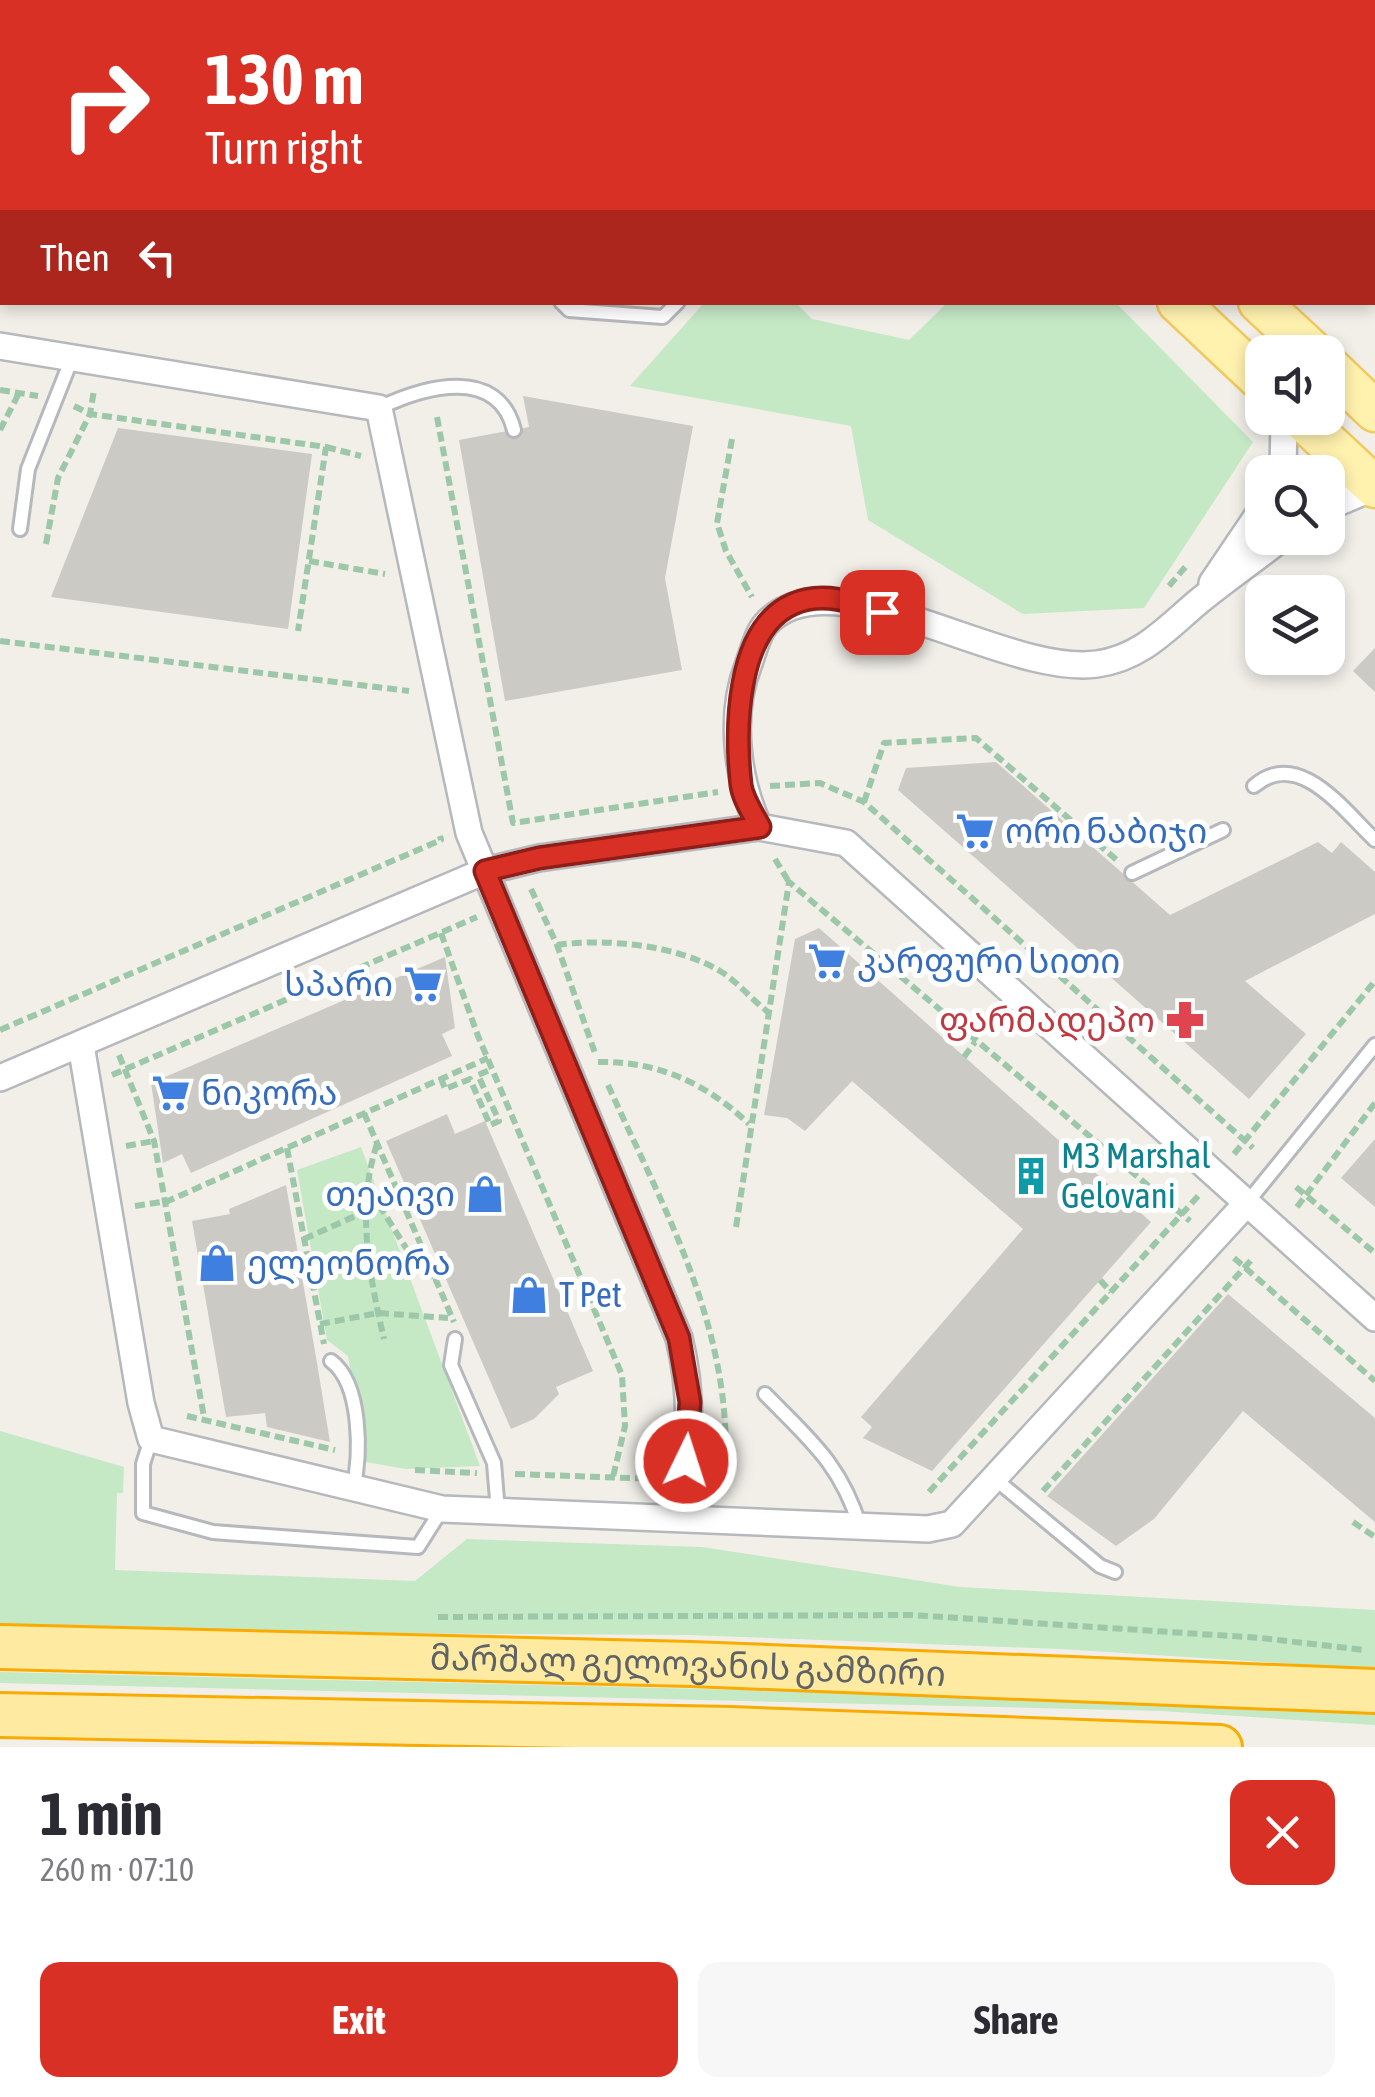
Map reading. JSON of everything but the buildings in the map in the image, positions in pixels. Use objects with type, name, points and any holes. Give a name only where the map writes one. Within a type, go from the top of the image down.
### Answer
[{"type":"highway","name":"მარშალ გელოვანის გამზირი","points":[[0,1647],[671,1664],[1375,1691]]},
{"type":"highway","name":"მარშალ გელოვანის გამზირი","points":[[0,1715],[731,1729],[1220,1747]]},
{"type":"main road","points":[[1181,305],[1245,365]]},
{"type":"main road","points":[[1263,305],[1295,335]]},
{"type":"main road","points":[[1345,382],[1375,411]]},
{"type":"main road","points":[[1320,435],[1375,487]]},
{"type":"street","points":[[0,346],[378,408],[469,833],[679,1338],[690,1402],[684,1483],[675,1516]]},
{"type":"street","points":[[1345,500],[1375,487]]},
{"type":"street","points":[[1197,603],[1245,533]]},
{"type":"street","points":[[760,827],[742,788],[739,689],[764,626],[791,604],[814,598],[848,600],[1040,662],[1071,666],[1122,658],[1148,646],[1260,555]]},
{"type":"street","points":[[0,1078],[485,871],[539,858],[760,827],[846,844],[1375,1318]]},
{"type":"street","points":[[81,1045],[148,1427],[353,1490],[442,1509],[675,1516],[860,1527],[928,1529],[952,1524],[1246,1204]]},
{"type":"lane","points":[[565,305],[570,310],[664,318],[675,305]]},
{"type":"lane","points":[[20,530],[28,468],[72,358]]},
{"type":"lane","points":[[378,408],[415,390],[472,387],[491,392],[506,406],[514,430]]},
{"type":"lane","points":[[1254,786],[1272,774],[1305,778],[1375,840]]},
{"type":"lane","points":[[1132,874],[1224,830]]},
{"type":"lane","points":[[1246,1204],[1375,1045]]},
{"type":"lane","points":[[457,1337],[450,1365],[496,1474],[498,1512]]},
{"type":"lane","points":[[329,1361],[346,1378],[361,1457],[353,1490]]},
{"type":"lane","points":[[765,1394],[832,1463],[849,1489],[860,1527]]},
{"type":"lane","points":[[148,1427],[143,1514],[212,1532],[418,1547],[442,1509]]},
{"type":"lane","points":[[994,1478],[1100,1566],[1115,1572]]},
{"type":"path","points":[[46,544],[58,478],[90,414],[100,362]]},
{"type":"path","points":[[0,430],[18,393]]},
{"type":"path","points":[[90,414],[326,447],[298,631]]},
{"type":"path","points":[[732,439],[718,523],[726,551],[752,597]]},
{"type":"path","points":[[309,561],[386,574]]},
{"type":"path","points":[[1158,597],[1189,562]]},
{"type":"path","points":[[0,641],[408,691]]},
{"type":"path","points":[[864,802],[884,743],[976,738],[1132,874]]},
{"type":"path","points":[[0,1030],[441,840]]},
{"type":"path","points":[[736,1228],[789,882],[1190,1222]]},
{"type":"path","points":[[102,1080],[482,915]]},
{"type":"path","points":[[441,933],[492,1069],[622,1375],[625,1426],[612,1477]]},
{"type":"path","points":[[557,945],[608,943],[699,961],[728,977],[768,1012]]},
{"type":"path","points":[[928,1492],[1215,1178],[1375,981]]},
{"type":"path","points":[[964,1057],[975,1042]]},
{"type":"path","points":[[115,1046],[154,1141],[168,1201],[204,1417]]},
{"type":"path","points":[[109,1210],[168,1201],[488,1058]]},
{"type":"path","points":[[598,1062],[639,1066],[695,1082],[750,1125]]},
{"type":"path","points":[[441,1078],[446,1090],[470,1079],[490,1125],[499,1121],[478,1075],[492,1069]]},
{"type":"path","points":[[1297,1208],[1375,1103]]},
{"type":"path","points":[[364,1113],[457,1337]]},
{"type":"path","points":[[377,1143],[365,1178],[366,1211],[384,1340]]},
{"type":"path","points":[[287,1148],[329,1361]]},
{"type":"path","points":[[1296,1187],[1375,1253]]},
{"type":"path","points":[[304,1239],[400,1196]]},
{"type":"path","points":[[379,1205],[425,1278],[434,1274]]},
{"type":"path","points":[[1029,1507],[1254,1256]]},
{"type":"path","points":[[1233,1257],[1375,1381]]},
{"type":"path","points":[[1100,1280],[1111,1292]]},
{"type":"path","points":[[320,1324],[378,1314],[452,1318]]},
{"type":"path","points":[[148,1427],[204,1417],[345,1453],[342,1434]]},
{"type":"path","points":[[361,1457],[416,1470],[664,1479]]},
{"type":"path","points":[[512,1457],[520,1474]]},
{"type":"path","points":[[1353,1522],[1375,1537]]},
{"type":"path","points":[[424,1617],[912,1615],[1261,1638],[1375,1652]]},
{"type":"green space","points":[[702,305],[798,305],[812,319],[909,340],[945,305],[1118,305],[1253,442],[1144,608],[1023,614],[868,520],[851,426],[630,386]]},
{"type":"green space","points":[[361,1147],[480,1466],[406,1469],[366,1462],[348,1356],[327,1340],[297,1170]]},
{"type":"green space","points":[[0,1431],[124,1467],[123,1493],[117,1493],[115,1570],[415,1581],[467,1539],[702,1547],[960,1587],[1375,1610],[1375,1669],[1061,1649],[689,1635],[0,1631]]},
{"type":"green space","points":[[0,1672],[1077,1698],[1375,1714],[1375,1725],[1161,1711],[0,1683]]},
{"type":"place","name":"ორი ნაბიჯი","points":[[975,831]]},
{"type":"place","name":"კარფური სითი","points":[[827,961]]},
{"type":"place","name":"სპარი","points":[[423,984]]},
{"type":"place","name":"ფარმადეპო","points":[[1185,1020]]},
{"type":"place","name":"ნიკორა","points":[[171,1093]]},
{"type":"place","name":"M3 Marshal Gelovani","points":[[1031,1176]]},
{"type":"place","name":"თეაივი","points":[[485,1194]]},
{"type":"place","name":"ელეონორა","points":[[217,1263]]},
{"type":"place","name":"T Pet","points":[[529,1295]]},
{"type":"route","points":[[686,1461],[690,1402],[679,1338],[485,871],[539,858],[760,827],[742,788],[739,689],[764,626],[791,604],[814,598],[848,600],[882,612]]}]
